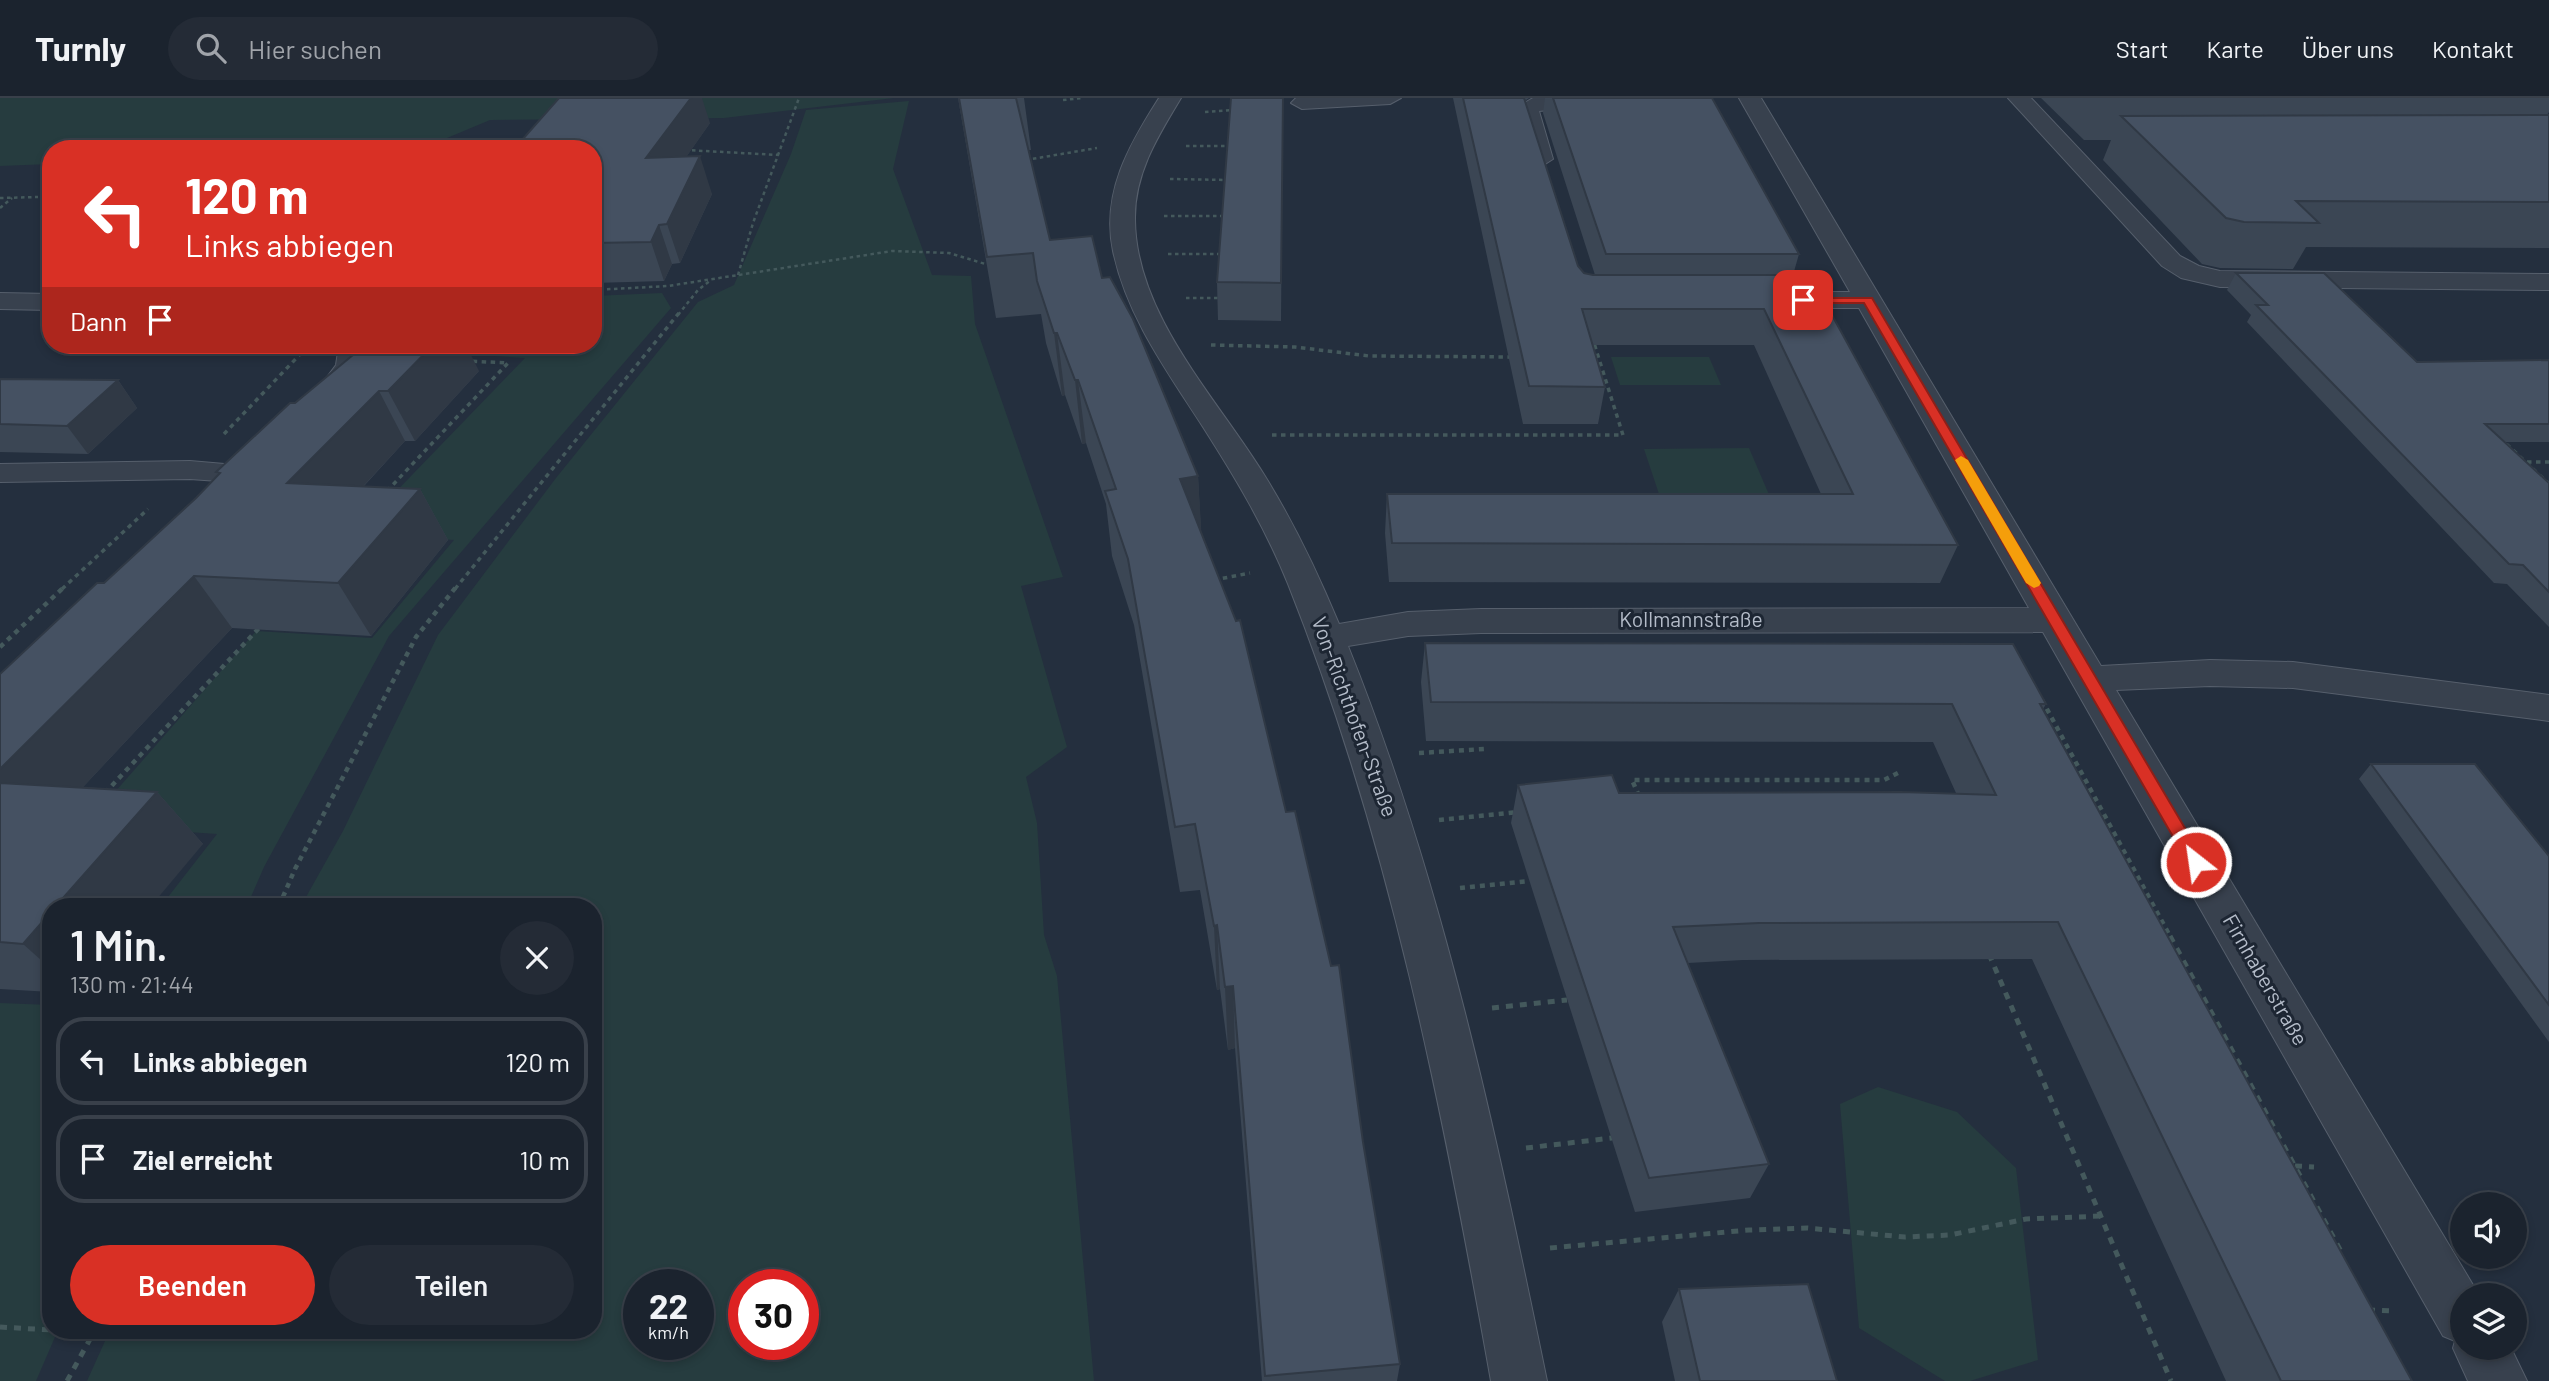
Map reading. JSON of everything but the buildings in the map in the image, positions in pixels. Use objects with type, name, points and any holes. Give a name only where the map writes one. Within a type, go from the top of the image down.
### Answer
[{"type":"street","points":[[1301,103],[1390,98]]},
{"type":"street","points":[[1549,181],[1527,108],[1542,102],[1611,98]]},
{"type":"street","name":"Firnhaberstraße","points":[[1750,98],[2450,1297]]},
{"type":"street","points":[[2019,98],[2171,261],[2190,272],[2220,279],[2549,282]]},
{"type":"street","name":"Von-Richthofen-Straße","points":[[1165,106],[1139,146],[1127,179],[1124,215],[1127,254],[1144,305],[1164,345],[1260,495],[1297,563],[1328,638],[1370,755],[1413,894],[1442,1013],[1475,1153],[1519,1381]]},
{"type":"street","points":[[2068,150],[2096,150]]},
{"type":"street","points":[[1749,300],[1868,300]]},
{"type":"street","points":[[0,301],[42,302]]},
{"type":"street","points":[[302,422],[339,383],[350,366],[352,354]]},
{"type":"street","points":[[0,473],[190,470],[256,465],[219,500]]},
{"type":"street","name":"Kollmannstraße","points":[[1328,638],[1408,624],[1481,621],[2055,620]]},
{"type":"street","points":[[2089,678],[2210,673],[2293,675],[2549,708]]},
{"type":"street","name":"Firnhaberstraße","points":[[2487,1360],[2500,1381]]},
{"type":"path","points":[[738,275],[799,98]]},
{"type":"path","points":[[1063,100],[1083,98]]},
{"type":"path","points":[[1165,106],[1301,103]]},
{"type":"path","points":[[1025,160],[1114,145],[1139,146]]},
{"type":"path","points":[[676,149],[779,155]]},
{"type":"path","points":[[1127,179],[1229,180]]},
{"type":"path","points":[[0,198],[38,197]]},
{"type":"path","points":[[0,208],[13,198]]},
{"type":"path","points":[[1124,215],[1226,216]]},
{"type":"path","points":[[602,290],[668,286],[892,251],[925,250],[949,253],[998,268]]},
{"type":"path","points":[[1127,254],[1224,254]]},
{"type":"path","points":[[282,898],[416,638],[554,471],[627,374],[698,290],[711,280]]},
{"type":"path","points":[[612,289],[614,283]]},
{"type":"path","points":[[1223,435],[1623,435],[1591,332]]},
{"type":"path","points":[[1164,345],[1295,347],[1369,356],[1517,357]]},
{"type":"path","points":[[386,492],[508,363],[459,360]]},
{"type":"path","points":[[2496,435],[2549,484]]},
{"type":"path","points":[[2526,462],[2549,462]]},
{"type":"path","points":[[1998,620],[2347,1262]]},
{"type":"path","points":[[103,795],[263,623]]},
{"type":"path","points":[[1370,755],[1484,749]]},
{"type":"path","points":[[1627,801],[1641,799],[1632,780],[1884,780],[1902,771]]},
{"type":"path","points":[[1392,825],[1530,811]]},
{"type":"path","points":[[1413,894],[1529,881]]},
{"type":"path","points":[[1988,952],[2171,1381]]},
{"type":"path","points":[[1442,1013],[1567,1000]]},
{"type":"path","points":[[1475,1153],[1612,1138]]},
{"type":"path","points":[[2285,1166],[2375,1168]]},
{"type":"path","points":[[1495,1253],[1749,1230],[1807,1228],[1905,1237],[1950,1235],[2026,1219],[2102,1216]]},
{"type":"path","points":[[2366,1298],[2378,1322]]},
{"type":"path","points":[[2360,1310],[2450,1323]]},
{"type":"path","points":[[0,1327],[42,1329]]},
{"type":"path","points":[[67,1381],[91,1339]]},
{"type":"green space","points":[[0,98],[894,98],[724,118],[490,120],[447,138],[42,140],[42,164],[0,166]]},
{"type":"green space","points":[[909,101],[893,169],[932,275],[971,276],[975,324],[1063,577],[1021,586],[1067,747],[1026,777],[1037,823],[1044,935],[1057,976],[1094,1381],[87,1381],[106,1339],[602,1339],[602,898],[305,898],[343,831],[438,635],[556,478],[698,302],[734,285],[791,154],[806,110]]},
{"type":"green space","points":[[662,293],[671,308],[389,636],[264,867],[250,898],[167,898],[217,834],[86,825],[256,631],[372,638],[454,540],[356,533],[525,358],[462,354],[602,354],[602,296]]},
{"type":"green space","points":[[1611,357],[1709,357],[1721,385],[1620,385]]},
{"type":"green space","points":[[1749,448],[1770,497],[1660,497],[1644,449]]},
{"type":"green space","points":[[0,1003],[42,1005],[42,1339],[54,1339],[36,1381],[0,1381]]},
{"type":"green space","points":[[1878,1087],[1957,1112],[2016,1168],[2038,1360],[1970,1381],[1945,1381],[1859,1328],[1840,1104]]},
{"type":"slow traffic","points":[[1961,460],[2034,583]]},
{"type":"route","points":[[1803,300],[1868,300],[2196,862]]}]
